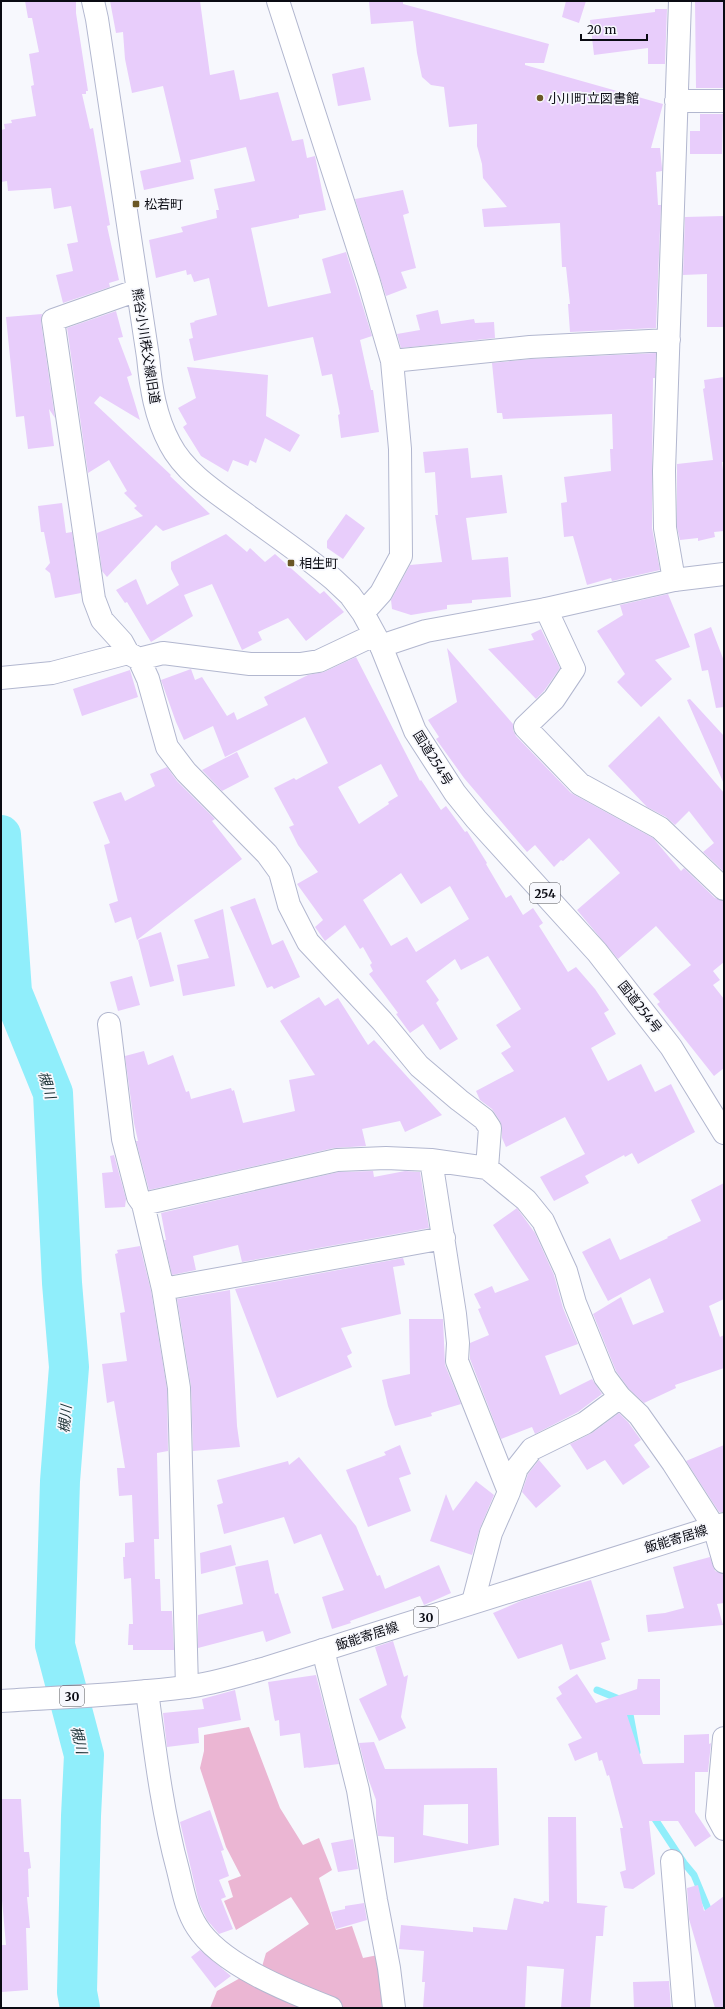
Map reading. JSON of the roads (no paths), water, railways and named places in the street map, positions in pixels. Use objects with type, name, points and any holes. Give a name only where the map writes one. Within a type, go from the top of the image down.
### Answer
[{"type":"main road","name":"熊谷小川秩父線旧道","points":[[93,1],[138,290],[152,395],[159,422],[170,445],[181,461],[210,488],[333,579],[350,595],[363,613],[377,640]]},
{"type":"main road","points":[[278,1],[369,282],[392,361],[400,449],[401,556],[381,593],[363,613]]},
{"type":"main road","points":[[674,580],[666,528],[664,478],[680,1]]},
{"type":"main road","points":[[676,101],[724,101]]},
{"type":"main road","points":[[138,290],[53,320],[94,599],[102,620],[133,656],[148,679],[168,747],[186,772],[268,854],[280,872],[289,905],[308,942],[382,1021],[419,1066],[484,1119],[490,1128],[487,1168]]},
{"type":"main road","points":[[392,361],[530,347],[668,340]]},
{"type":"main road","points":[[1,678],[52,673],[133,656],[162,653],[250,664],[300,664],[319,661],[377,640],[546,609],[674,580],[724,574]]},
{"type":"main road","points":[[546,609],[574,669],[554,699],[525,727],[580,784],[660,828],[724,889]]},
{"type":"main road","name":"国道254号","points":[[377,640],[415,731],[455,793],[597,952],[671,1047],[724,1133]]},
{"type":"main road","points":[[109,1024],[123,1139],[138,1197],[143,1204],[163,1289],[179,1388],[187,1687]]},
{"type":"main road","points":[[143,1204],[338,1160],[386,1158],[432,1160],[487,1168],[526,1200],[543,1221],[566,1271],[575,1303],[605,1377],[620,1397],[639,1415],[719,1525],[724,1562]]},
{"type":"main road","points":[[432,1160],[455,1314],[458,1344],[457,1361],[509,1492]]},
{"type":"main road","points":[[163,1289],[444,1238]]},
{"type":"main road","points":[[472,1602],[491,1533],[509,1492],[517,1468],[532,1449],[585,1423],[620,1397]]},
{"type":"main road","name":"飯能寄居線","points":[[11,1700],[187,1687],[259,1670],[719,1525]]},
{"type":"main road","points":[[323,1650],[358,1790],[376,1900],[390,1968],[394,2008]]},
{"type":"main road","points":[[147,1691],[162,1802],[187,1907],[197,1928],[215,1947],[241,1966],[285,1989],[331,2008]]},
{"type":"main road","points":[[724,1738],[717,1816],[724,1828]]},
{"type":"main road","points":[[672,1861],[684,2008]]},
{"type":"waterway","name":"槻川","points":[[1,835],[12,992],[53,1093],[62,1283],[69,1367],[60,1481],[55,1645],[84,1755],[77,1992],[80,2008]]},
{"type":"waterway","points":[[597,1690],[619,1699],[629,1709],[637,1752]]},
{"type":"waterway","points":[[651,1813],[684,1863],[694,1875],[711,1916]]},
{"type":"place","name":"小川町立図書館","points":[[540,98]]},
{"type":"place","name":"松若町","points":[[136,204]]},
{"type":"place","name":"相生町","points":[[291,563]]}]
